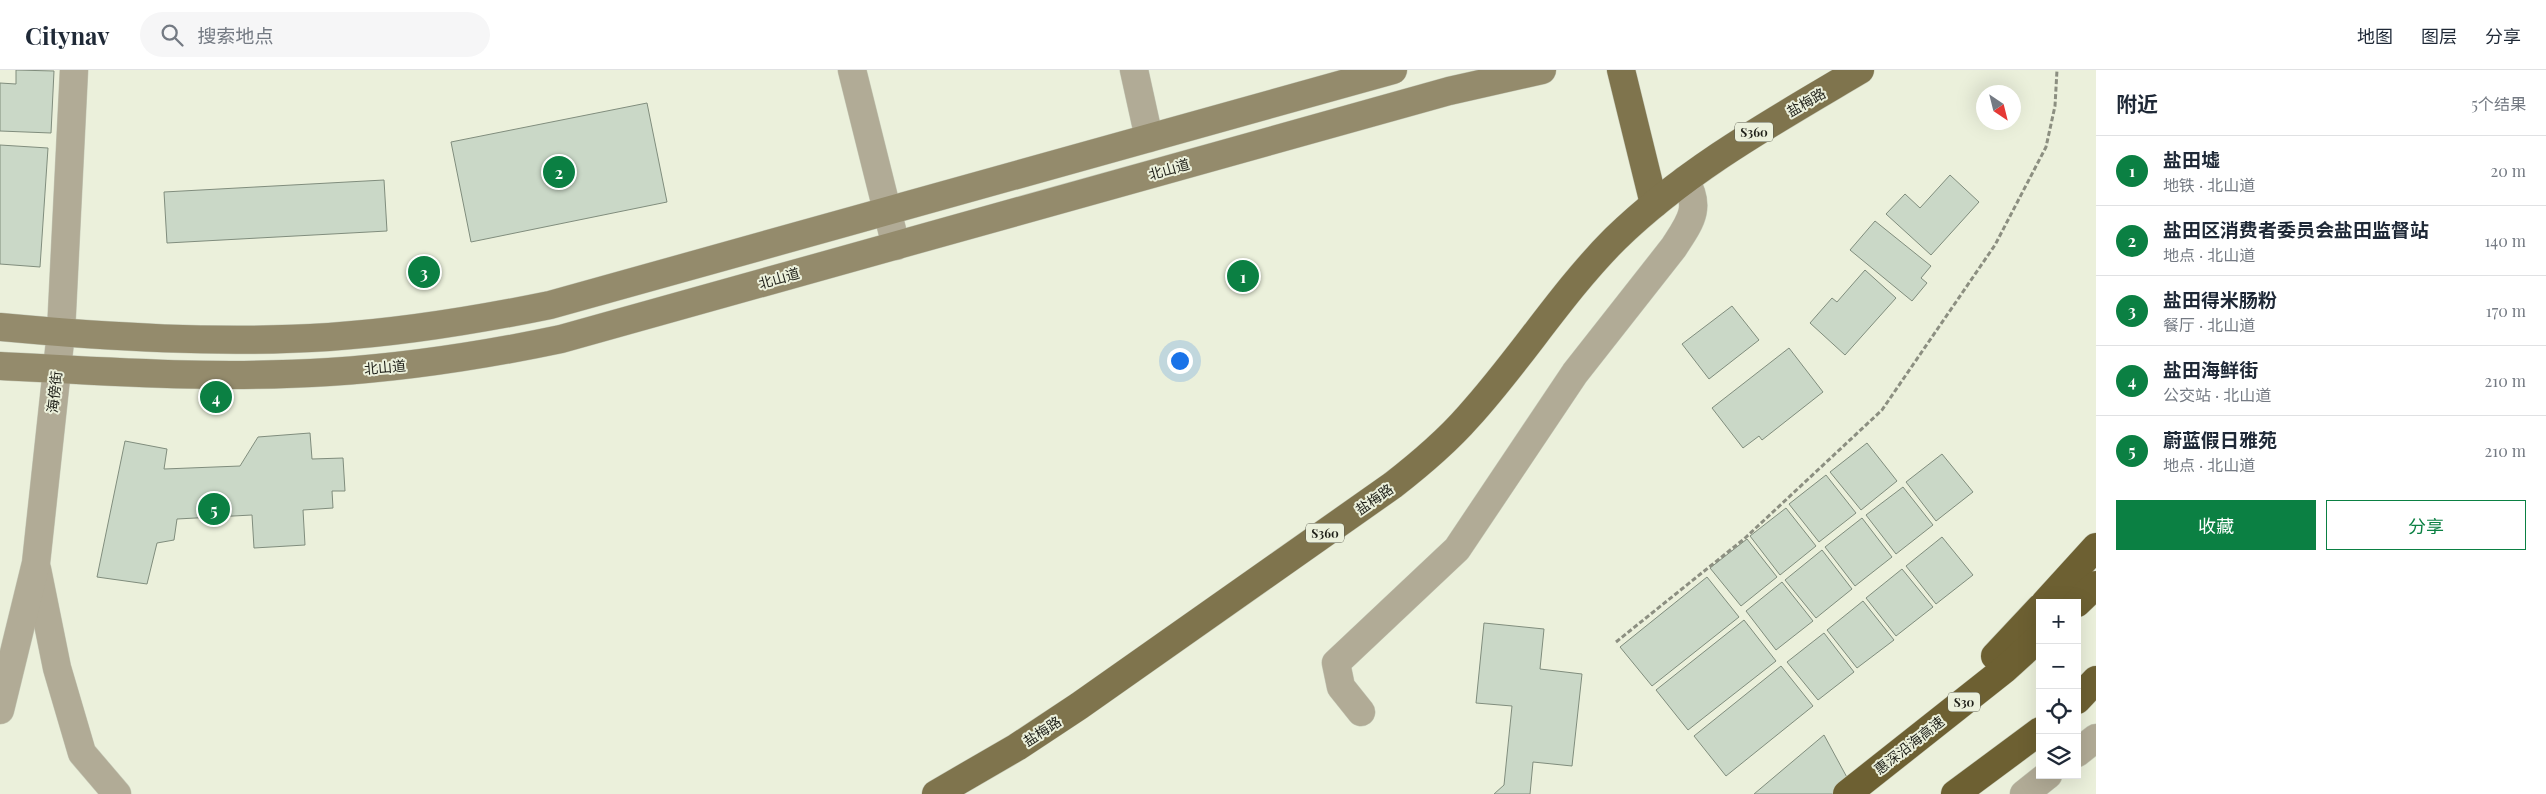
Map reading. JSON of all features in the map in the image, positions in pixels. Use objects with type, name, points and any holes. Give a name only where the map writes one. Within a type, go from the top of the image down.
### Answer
[{"type":"highway","points":[[2049,599],[2096,547]]},
{"type":"highway","points":[[2081,599],[2096,585]]},
{"type":"highway","points":[[1885,764],[2036,612]]},
{"type":"highway","name":"惠深沿海高速","points":[[1847,794],[2006,669],[2036,641]]},
{"type":"highway","points":[[2081,697],[2096,680]]},
{"type":"highway","points":[[2081,698],[2096,689]]},
{"type":"highway","points":[[1956,794],[2036,734]]},
{"type":"main road","points":[[0,327],[125,338],[327,337],[401,330],[474,320],[550,305],[1393,70]]},
{"type":"main road","name":"北山道","points":[[0,366],[123,373],[328,372],[482,356],[561,339],[1449,91],[1542,70]]},
{"type":"main road","points":[[1621,70],[1654,204]]},
{"type":"main road","name":"盐梅路","points":[[936,794],[1017,747],[1079,706],[1393,485],[1431,455],[1469,417],[1614,240],[1654,204],[1760,128],[1860,70]]},
{"type":"street","name":"海傍街","points":[[0,710],[36,563],[61,332],[74,70]]},
{"type":"street","points":[[852,70],[896,246]]},
{"type":"street","points":[[1134,70],[1149,138]]},
{"type":"street","points":[[1361,712],[1341,687],[1336,663],[1457,550],[1575,373],[1686,228],[1695,209],[1693,194],[1685,180]]},
{"type":"street","points":[[36,563],[57,668],[82,753],[117,794]]},
{"type":"street","points":[[2081,750],[2096,738]]},
{"type":"street","points":[[2024,794],[2043,779]]},
{"type":"path","points":[[1616,642],[1744,540],[1882,410],[1995,245],[2046,147],[2055,106],[2057,70]]},
{"type":"building","points":[[16,70],[54,71],[51,133],[0,131],[0,83],[16,84]]},
{"type":"building","points":[[647,103],[667,202],[471,242],[451,142]]},
{"type":"building","points":[[0,145],[48,148],[40,267],[0,264]]},
{"type":"building","points":[[1950,175],[1979,202],[1931,255],[1886,214],[1905,194],[1920,208]]},
{"type":"building","points":[[384,180],[387,231],[167,243],[164,192]]},
{"type":"building","points":[[1875,221],[1931,266],[1921,278],[1927,283],[1912,301],[1850,250]]},
{"type":"building","points":[[1865,270],[1896,298],[1845,355],[1810,323],[1832,298],[1837,302]]},
{"type":"building","points":[[1732,306],[1759,340],[1709,379],[1682,344]]},
{"type":"building","points":[[1789,348],[1823,392],[1762,440],[1759,436],[1743,448],[1712,408]]},
{"type":"building","points":[[310,433],[312,459],[343,458],[345,491],[332,491],[333,508],[303,510],[305,545],[254,548],[252,515],[177,519],[174,540],[157,543],[147,584],[97,577],[125,441],[167,449],[164,469],[240,466],[258,437]]},
{"type":"building","points":[[1867,443],[1897,481],[1861,510],[1830,472]]},
{"type":"building","points":[[1942,454],[1973,492],[1936,521],[1906,482]]},
{"type":"building","points":[[1826,475],[1856,513],[1819,542],[1789,504]]},
{"type":"building","points":[[1903,487],[1933,525],[1896,554],[1866,515]]},
{"type":"building","points":[[1786,508],[1816,546],[1780,575],[1750,536]]},
{"type":"building","points":[[1862,518],[1892,557],[1855,586],[1825,547]]},
{"type":"building","points":[[1942,537],[1973,575],[1936,604],[1906,566]]},
{"type":"building","points":[[1747,539],[1777,577],[1741,606],[1710,568]]},
{"type":"building","points":[[1822,550],[1852,589],[1816,618],[1785,580]]},
{"type":"building","points":[[1902,569],[1933,607],[1896,636],[1866,598]]},
{"type":"building","points":[[1707,577],[1739,617],[1652,686],[1620,647]]},
{"type":"building","points":[[1782,582],[1813,621],[1776,650],[1746,611]]},
{"type":"building","points":[[1863,601],[1894,640],[1857,668],[1827,630]]},
{"type":"building","points":[[1744,620],[1776,661],[1688,730],[1656,690]]},
{"type":"building","points":[[1484,623],[1544,629],[1540,669],[1582,674],[1572,766],[1533,762],[1530,794],[1494,794],[1504,785],[1512,706],[1476,703]]},
{"type":"building","points":[[1824,633],[1854,672],[1818,700],[1787,662]]},
{"type":"building","points":[[1781,666],[1813,706],[1726,776],[1694,736]]},
{"type":"building","points":[[1824,735],[1856,794],[1754,794]]},
{"type":"place","name":"盐田区消费者委员会盐田监督站","points":[[559,172]]},
{"type":"place","name":"盐田得米肠粉","points":[[424,272]]},
{"type":"place","name":"盐田墟","points":[[1243,276]]},
{"type":"place","name":"盐田海鲜街","points":[[216,397]]},
{"type":"place","name":"蔚蓝假日雅苑","points":[[214,509]]}]
